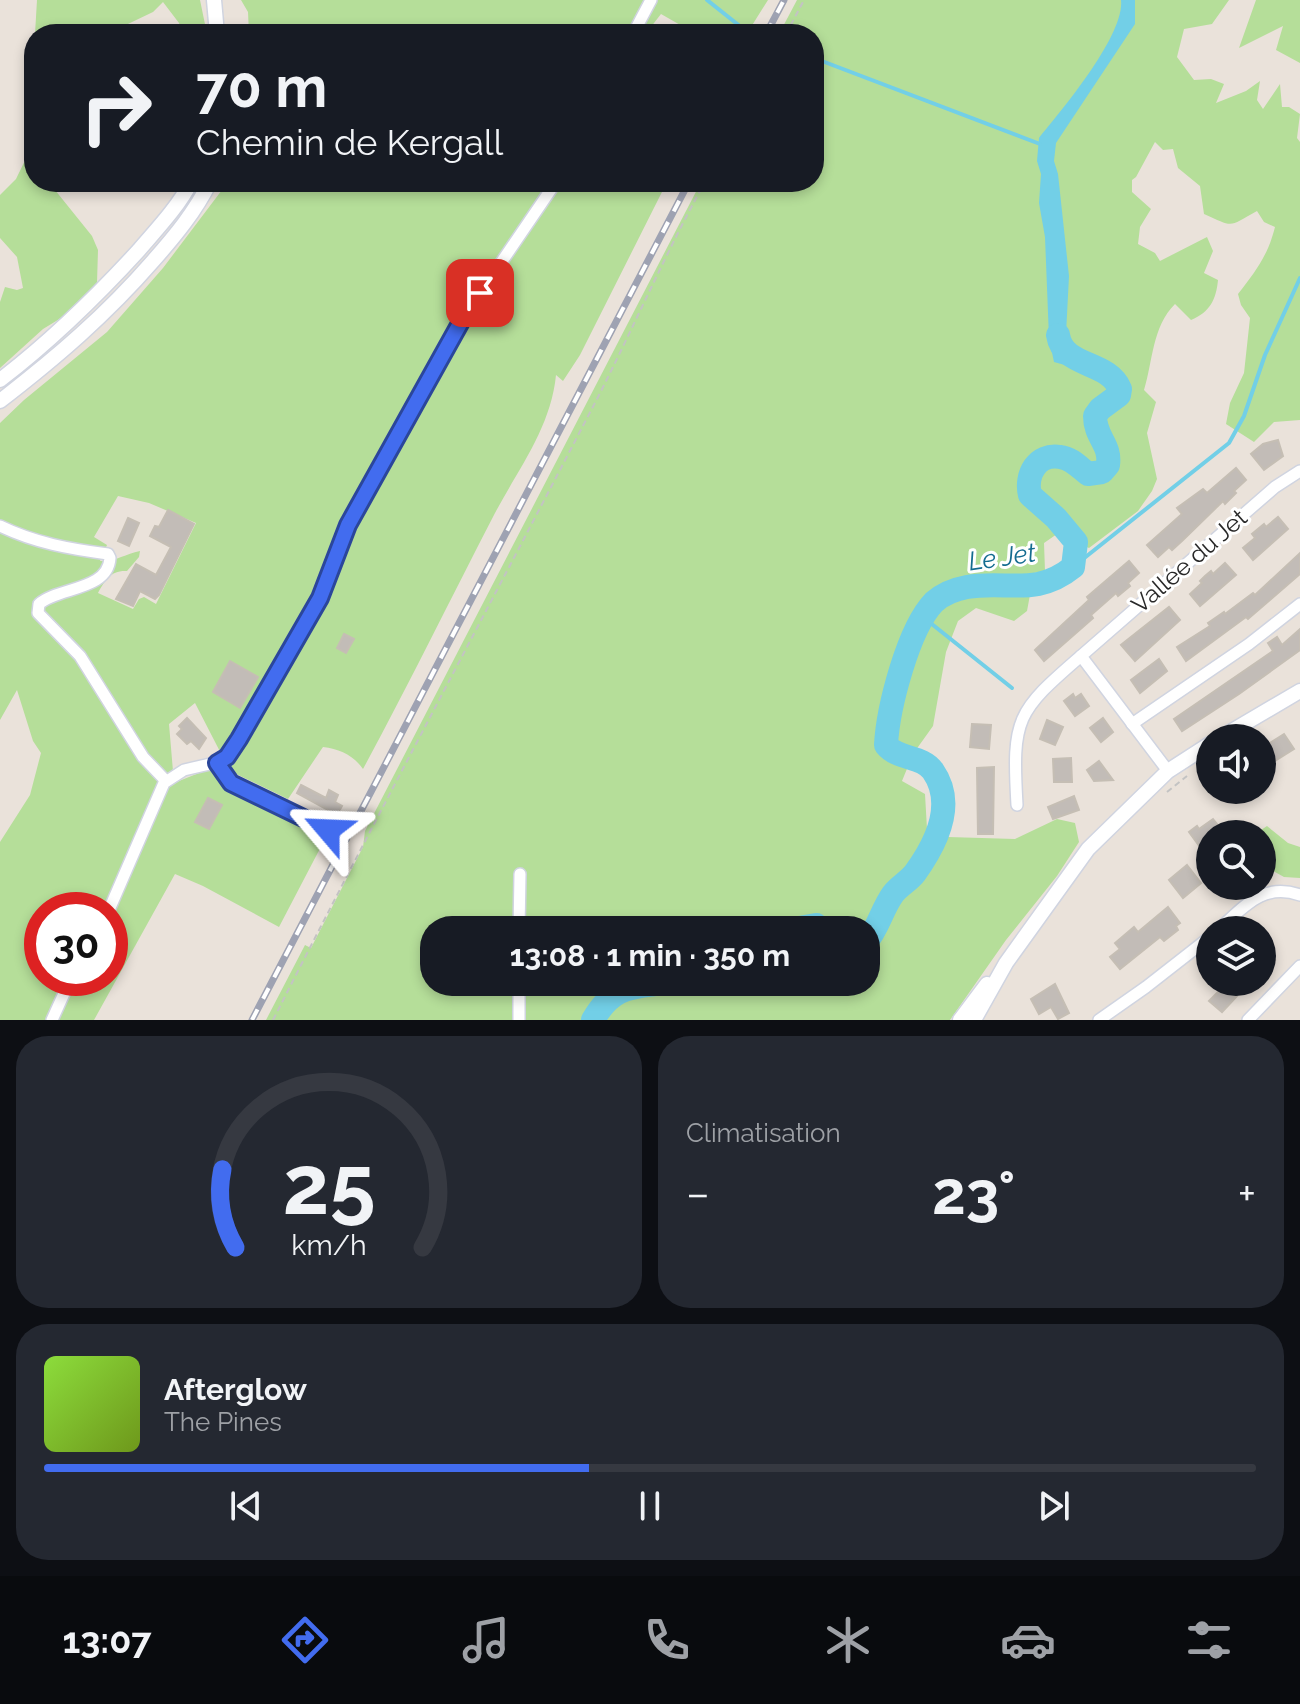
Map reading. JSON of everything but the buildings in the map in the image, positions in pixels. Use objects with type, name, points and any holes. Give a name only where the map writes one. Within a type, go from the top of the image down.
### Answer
[{"type":"main road","points":[[0,380],[59,332],[112,280],[155,232],[184,192]]},
{"type":"main road","points":[[0,401],[72,345],[107,312],[178,232],[205,192]]},
{"type":"main road","points":[[1244,724],[1300,691]]},
{"type":"main road","points":[[960,1020],[1006,963],[1088,849],[1168,771],[1196,753]]},
{"type":"main road","points":[[974,1020],[1006,963]]},
{"type":"street","points":[[638,24],[651,0]]},
{"type":"street","points":[[117,892],[166,781],[184,770],[217,763],[227,757],[246,728],[320,598],[348,525],[462,320],[549,192]]},
{"type":"street","name":"Vallée du Jet","points":[[1017,805],[1014,751],[1018,728],[1041,691],[1275,487],[1300,471]]},
{"type":"street","points":[[0,526],[37,541],[72,550],[108,554],[110,565],[101,576],[88,584],[45,598],[39,604],[38,613],[80,656],[143,757],[166,781]]},
{"type":"street","points":[[1132,724],[1259,637],[1300,604]]},
{"type":"street","points":[[1081,656],[1168,771]]},
{"type":"street","points":[[217,763],[231,783],[328,830]]},
{"type":"street","points":[[519,916],[520,874]]},
{"type":"street","points":[[1236,916],[1262,895],[1275,890],[1300,895]]},
{"type":"street","points":[[1099,1020],[1196,948]]},
{"type":"street","points":[[1248,1020],[1300,966]]},
{"type":"street","points":[[52,1020],[63,996]]},
{"type":"street","points":[[519,996],[519,1020]]},
{"type":"path","points":[[791,24],[804,0]]},
{"type":"path","points":[[273,1020],[463,651],[588,417],[699,192]]},
{"type":"path","points":[[1163,795],[1190,772]]},
{"type":"green space","points":[[37,0],[200,0],[205,24],[179,24],[163,2],[153,12],[128,24],[36,24]]},
{"type":"green space","points":[[241,0],[768,0],[753,24],[678,24],[661,14],[653,24],[249,24],[248,12]]},
{"type":"green space","points":[[797,0],[1229,0],[1212,24],[1184,29],[1177,57],[1194,80],[1211,79],[1224,84],[1216,103],[1246,91],[1260,81],[1257,100],[1263,109],[1280,84],[1282,107],[1289,107],[1300,114],[1297,138],[1300,142],[1300,420],[1274,422],[1254,442],[1226,424],[1230,403],[1244,373],[1250,318],[1238,294],[1261,262],[1275,227],[1264,222],[1257,211],[1231,224],[1204,214],[1200,186],[1178,168],[1173,149],[1163,150],[1155,142],[1132,180],[1132,192],[1151,209],[1140,227],[1138,244],[1155,253],[1160,261],[1207,237],[1213,251],[1204,273],[1218,280],[1214,299],[1203,313],[1191,320],[1175,304],[1157,334],[1144,390],[1156,402],[1147,433],[1157,479],[1138,511],[1089,548],[1057,534],[1044,543],[1045,571],[1034,573],[1027,611],[1014,621],[976,608],[958,621],[946,652],[933,726],[913,754],[902,781],[925,794],[927,829],[948,837],[1015,839],[1057,819],[1075,823],[1079,842],[950,1020],[266,1020],[305,945],[311,948],[363,847],[365,831],[696,192],[824,192],[824,24],[784,24]]},
{"type":"green space","points":[[1256,0],[1300,0],[1300,63],[1276,50],[1283,26],[1239,48]]},
{"type":"green space","points":[[24,163],[24,192],[57,192],[92,236],[98,250],[97,283],[66,315],[43,329],[0,368],[0,302],[5,287],[23,288],[17,257],[0,238],[0,195],[16,179]]},
{"type":"green space","points":[[220,192],[662,192],[580,355],[563,381],[556,375],[548,412],[533,447],[495,513],[363,769],[346,754],[323,747],[288,799],[230,771],[195,703],[169,724],[174,783],[209,769],[230,790],[326,837],[279,927],[175,874],[128,959],[128,892],[24,892],[24,996],[107,996],[94,1020],[0,1020],[0,842],[30,795],[41,753],[33,741],[17,690],[0,720],[0,423],[107,332],[163,268]],"holes":[[[118,496],[149,503],[196,523],[156,604],[144,597],[133,609],[98,593],[109,577],[127,571],[139,557],[140,551],[100,561],[107,545],[94,537]]]},
{"type":"green space","points":[[1276,833],[1288,843],[1300,847],[1300,878],[1284,877],[1276,873]]},
{"type":"water","points":[[1121,0],[1135,0],[1135,24],[1056,143],[1054,161],[1069,276],[1066,334],[1073,348],[1080,352],[1072,367],[1054,362],[1049,338],[1045,237],[1039,203],[1039,138],[1103,52],[1120,15]]},
{"type":"waterway","points":[[707,0],[737,24]]},
{"type":"waterway","points":[[824,62],[1040,144]]},
{"type":"waterway","points":[[1073,567],[1229,443],[1244,416],[1265,355],[1300,278]]},
{"type":"waterway","name":"Le Jet","points":[[880,918],[893,894],[915,873],[930,849],[943,810],[940,784],[933,771],[923,762],[897,753],[886,745],[895,691],[916,631],[934,602],[950,592],[982,585],[1034,585],[1073,567],[1076,542],[1056,518],[1030,495],[1031,473],[1039,462],[1052,457],[1068,459],[1088,474],[1102,472],[1108,465],[1095,416],[1119,395],[1120,389],[1106,373],[1068,353],[1058,335]]},
{"type":"waterway","points":[[923,617],[1012,688]]},
{"type":"waterway","name":"Le Jet","points":[[593,1020],[613,996]]},
{"type":"railway","points":[[771,24],[784,0]]},
{"type":"railway","points":[[252,1020],[684,192]]},
{"type":"route","points":[[328,830],[231,783],[217,763],[227,757],[268,691],[320,598],[348,525],[480,293]]}]
